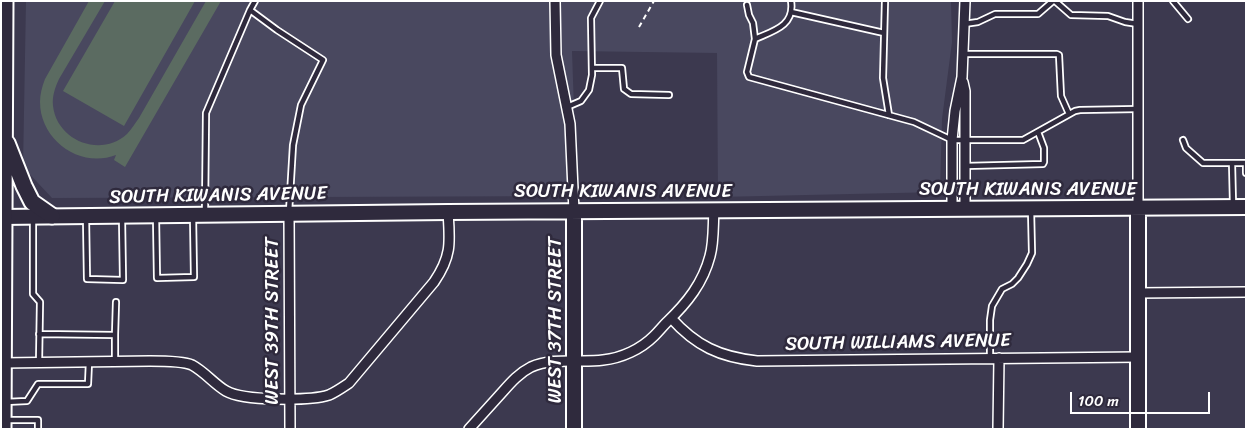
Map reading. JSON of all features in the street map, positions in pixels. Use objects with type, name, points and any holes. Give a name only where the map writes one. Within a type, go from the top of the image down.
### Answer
[{"type":"main road","points":[[3,424],[3,48],[5,1]]},
{"type":"main road","points":[[3,134],[32,202],[52,216]]},
{"type":"main road","name":"SOUTH KIWANIS AVENUE","points":[[3,217],[1239,207]]},
{"type":"main road","points":[[1138,209],[1138,429]]},
{"type":"main road","name":"WEST 37TH STREET","points":[[574,211],[574,429]]},
{"type":"street","points":[[555,1],[556,55],[570,124],[574,211]]},
{"type":"street","points":[[958,209],[952,140],[955,111],[962,77],[965,1]]},
{"type":"street","points":[[1138,1],[1138,209]]},
{"type":"street","points":[[958,209],[965,166],[965,91],[962,77]]},
{"type":"street","points":[[469,429],[514,379],[524,371],[547,362],[604,360],[616,357],[643,345],[654,336],[690,298],[705,271],[711,254],[714,210]]},
{"type":"street","points":[[3,363],[150,361],[191,364],[227,392],[244,397],[290,400],[318,398],[330,394],[349,383],[440,274],[448,257],[450,245],[448,212]]},
{"type":"street","name":"WEST 39TH STREET","points":[[289,214],[290,429]]},
{"type":"street","points":[[1137,293],[1246,292]]},
{"type":"street","name":"SOUTH WILLIAMS AVENUE","points":[[671,318],[682,330],[707,348],[739,359],[757,361],[1138,357]]},
{"type":"street","points":[[995,358],[998,429]]},
{"type":"lane","points":[[156,215],[157,278],[194,278],[206,113],[255,1]]},
{"type":"lane","points":[[566,107],[580,101],[589,90],[592,75],[591,18],[600,1]]},
{"type":"lane","points":[[756,39],[782,28],[789,18],[792,6],[791,1]]},
{"type":"lane","points":[[885,1],[883,78],[890,115]]},
{"type":"lane","points":[[964,24],[978,22],[996,14],[1038,14],[1054,1],[1071,15],[1108,16],[1138,24]]},
{"type":"lane","points":[[1173,1],[1188,19]]},
{"type":"lane","points":[[747,6],[756,39],[747,72],[749,77],[914,122],[952,140],[1023,140],[1075,111],[1138,109]]},
{"type":"lane","points":[[250,10],[323,60],[301,105],[292,145],[289,214]]},
{"type":"lane","points":[[790,12],[884,33]]},
{"type":"lane","points":[[964,54],[1059,55],[1061,96],[1069,114]]},
{"type":"lane","points":[[592,68],[622,68],[624,89],[631,94],[669,95]]},
{"type":"lane","points":[[965,166],[1042,164],[1044,162],[1044,148],[1038,132]]},
{"type":"lane","points":[[1183,140],[1186,148],[1203,163],[1246,163],[1246,173]]},
{"type":"lane","points":[[1232,163],[1239,207]]},
{"type":"lane","points":[[995,358],[990,320],[992,306],[1002,289],[1012,284],[1018,278],[1032,253],[1031,208]]},
{"type":"lane","points":[[86,216],[87,279],[123,280],[122,215]]},
{"type":"lane","points":[[33,216],[33,294],[40,302],[39,363]]},
{"type":"lane","points":[[115,362],[116,302]]},
{"type":"lane","points":[[39,334],[115,335]]},
{"type":"lane","points":[[2,402],[27,402],[38,384],[88,384],[89,362]]},
{"type":"lane","points":[[3,424],[38,420],[38,429]]},
{"type":"path","points":[[639,27],[654,1]]},
{"type":"shaded area","points":[[26,1],[951,1],[952,42],[942,119],[940,192],[718,197],[717,53],[572,51],[577,196],[52,198],[23,167]]},
{"type":"green space","points":[[89,1],[105,1],[59,79],[54,92],[53,106],[56,118],[71,137],[93,145],[105,145],[117,141],[127,134],[139,118],[206,1],[221,1],[125,167],[114,160],[116,155],[89,158],[64,148],[47,128],[42,116],[40,99],[45,79]]},
{"type":"green space","points":[[115,1],[195,1],[124,126],[63,91]]}]
